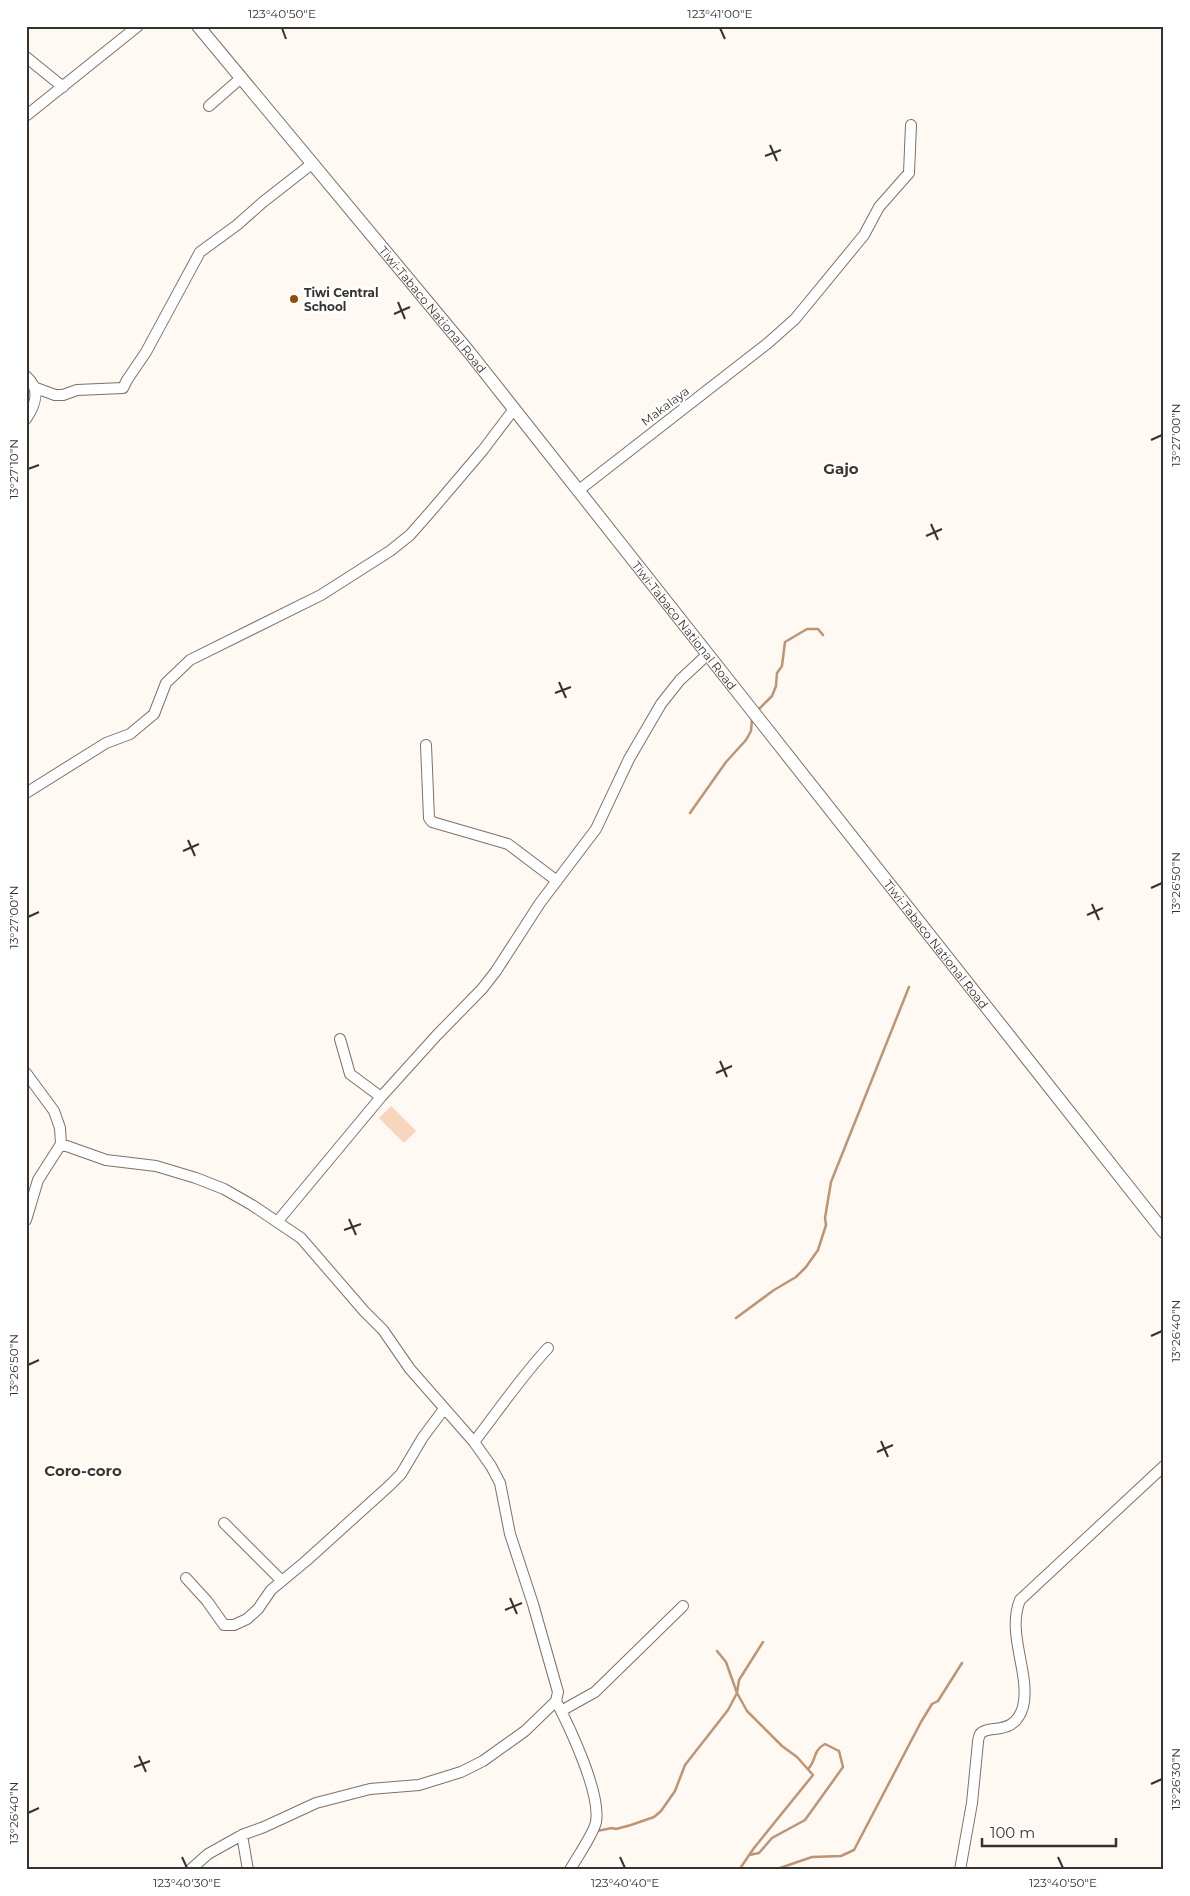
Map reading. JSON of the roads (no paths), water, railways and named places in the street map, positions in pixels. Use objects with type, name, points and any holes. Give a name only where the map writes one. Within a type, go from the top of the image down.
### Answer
[{"type":"main road","name":"Tiwi-Tabaco National Road","points":[[198,26],[313,163],[514,409],[1164,1232]]},
{"type":"street","points":[[27,115],[138,26]]},
{"type":"street","points":[[26,57],[63,87]]},
{"type":"street","points":[[209,106],[241,78]]},
{"type":"street","name":"Makalaya","points":[[578,490],[768,343],[795,318],[864,236],[879,207],[909,173],[911,125]]},
{"type":"street","points":[[26,376],[36,388],[62,396],[77,390],[123,388],[146,352],[200,252],[237,225],[313,163]]},
{"type":"street","points":[[26,419],[32,410],[36,398],[36,388]]},
{"type":"street","points":[[26,793],[106,743],[130,734],[154,714],[166,683],[190,660],[321,595],[390,551],[410,535],[432,510],[483,450],[514,409]]},
{"type":"street","points":[[277,1222],[381,1097],[482,989],[496,971],[540,903],[596,829],[629,759],[661,704],[680,680],[707,655]]},
{"type":"street","points":[[426,744],[429,818],[432,822],[508,844],[557,882]]},
{"type":"street","points":[[340,1039],[350,1074],[381,1097]]},
{"type":"street","points":[[26,1073],[54,1111],[60,1128],[61,1144],[38,1180],[26,1220]]},
{"type":"street","points":[[61,1144],[106,1160],[156,1166],[196,1178],[224,1189],[252,1205],[301,1238],[364,1311],[383,1330],[401,1358],[444,1410],[474,1442],[491,1466],[500,1482],[510,1534],[533,1604],[558,1692],[556,1701],[525,1732],[482,1761],[461,1772],[418,1785],[370,1789],[336,1796],[316,1803],[242,1835],[208,1854],[190,1870]]},
{"type":"street","points":[[474,1442],[532,1365],[548,1348]]},
{"type":"street","points":[[186,1578],[207,1601],[224,1625],[234,1625],[247,1619],[258,1609],[271,1590],[400,1474],[423,1437],[444,1410]]},
{"type":"street","points":[[960,1870],[972,1802],[980,1734],[1011,1725],[1022,1708],[1023,1686],[1015,1618],[1020,1600],[1164,1466]]},
{"type":"street","points":[[224,1523],[282,1581]]},
{"type":"street","points":[[561,1711],[596,1692],[683,1606]]},
{"type":"street","points":[[556,1701],[570,1729],[596,1800],[596,1823],[570,1870]]},
{"type":"street","points":[[242,1835],[248,1870]]},
{"type":"waterway","points":[[757,711],[772,696],[776,686],[777,673],[782,666],[785,642],[807,629],[818,629],[823,635]]},
{"type":"waterway","points":[[690,813],[726,762],[746,740],[751,731],[752,718]]},
{"type":"waterway","points":[[736,1318],[774,1290],[796,1277],[818,1250],[826,1225],[825,1218],[831,1182],[909,987]]},
{"type":"waterway","points":[[597,1831],[631,1825],[654,1817],[661,1811],[675,1791],[685,1765],[728,1710],[737,1693],[739,1680],[763,1642]]},
{"type":"waterway","points":[[717,1651],[726,1662],[737,1693],[747,1711],[782,1746],[797,1757],[813,1775],[754,1848],[739,1870]]},
{"type":"waterway","points":[[774,1870],[812,1857],[841,1856],[854,1850],[921,1722],[932,1704],[938,1701],[962,1663]]},
{"type":"waterway","points":[[749,1855],[759,1853],[772,1838],[805,1820],[843,1767],[839,1751],[825,1744],[818,1750],[808,1769]]},
{"type":"place","name":"Tiwi Central School","points":[[294,299]]},
{"type":"district","name":"Gajo","points":[[841,468]]},
{"type":"district","name":"Coro-coro","points":[[83,1470]]}]
